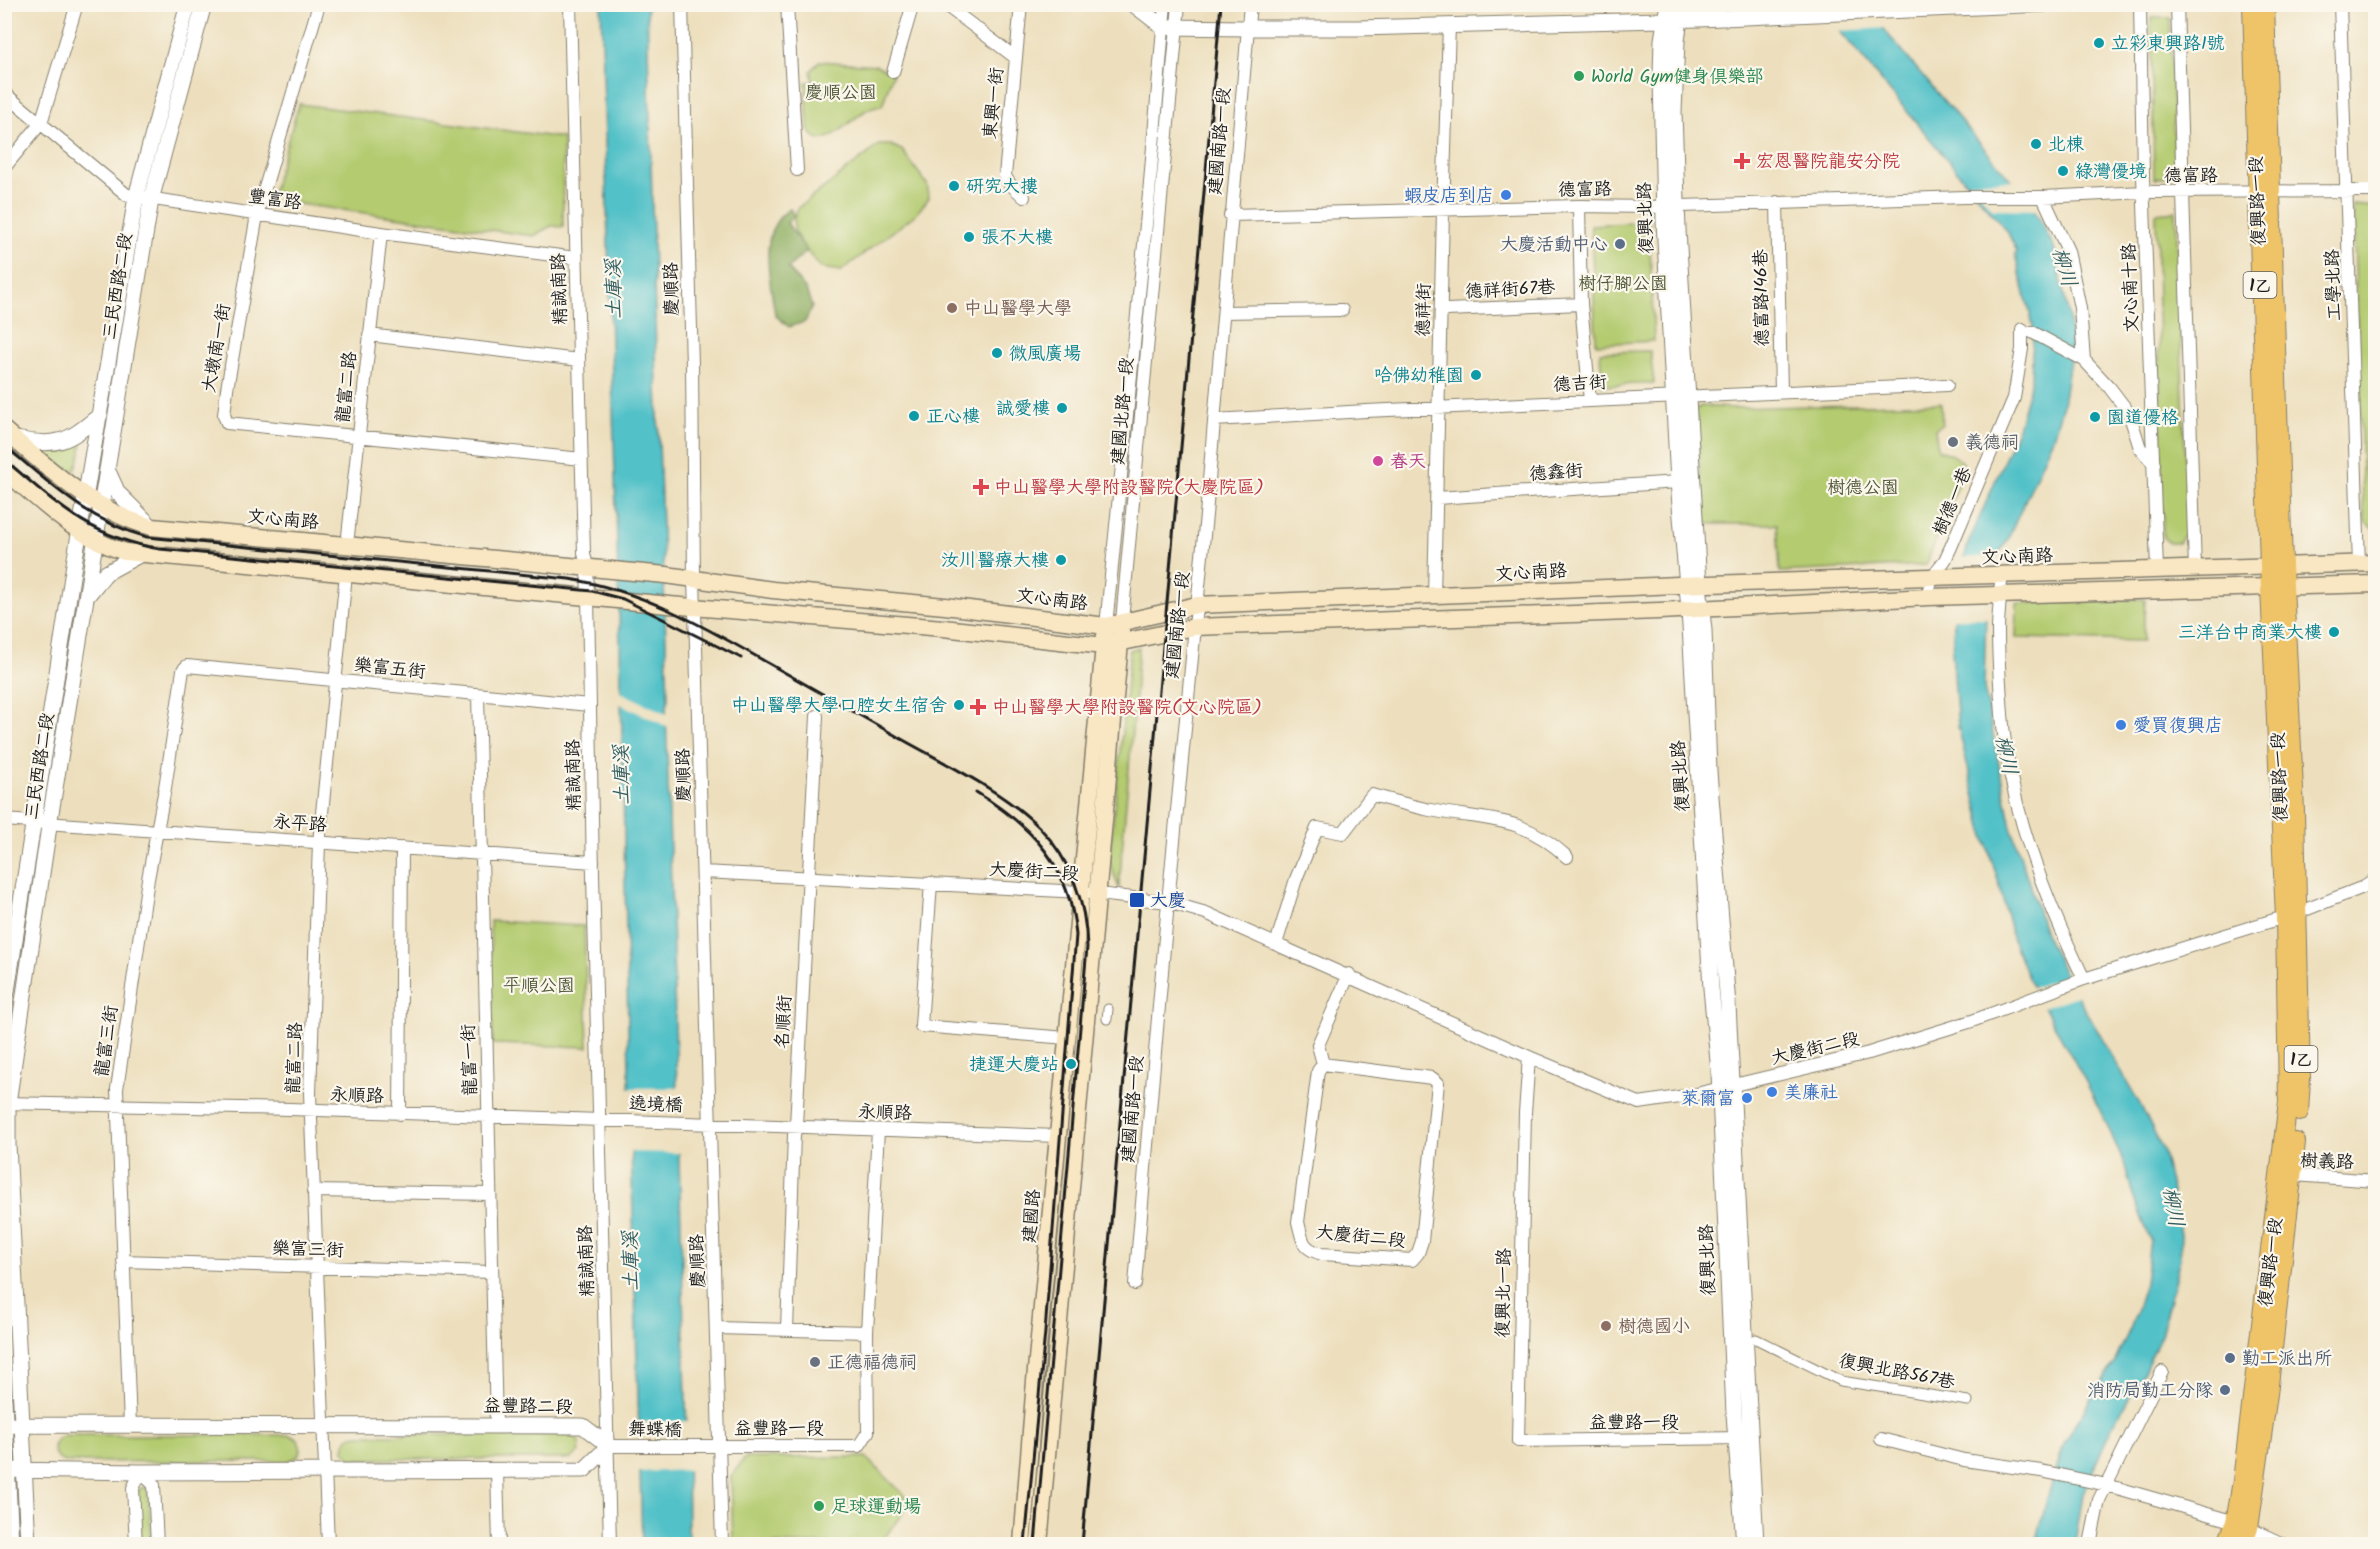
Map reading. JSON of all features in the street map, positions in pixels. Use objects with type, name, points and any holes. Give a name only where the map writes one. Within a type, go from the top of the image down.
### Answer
[{"type":"main road","name":"復興路一段","points":[[2227,1545],[2242,1532],[2268,1394],[2287,1180],[2301,1079],[2291,915],[2295,811],[2277,587],[2264,192],[2252,4]]},
{"type":"main road","name":"復興路一段","points":[[2264,192],[2265,4]]},
{"type":"main road","name":"文心南路","points":[[10,435],[93,502],[121,517],[152,527],[587,567],[694,578],[773,590],[1114,624],[1197,604],[1693,585],[2367,564]]},
{"type":"main road","points":[[4,470],[79,532],[94,541],[125,552],[588,597],[1112,644],[1194,627],[1695,609],[1928,597],[2376,584]]},
{"type":"main road","name":"建國北路一段","points":[[1089,892],[1114,624]]},
{"type":"main road","name":"建國路","points":[[1022,1545],[1067,1038],[1089,892]]},
{"type":"main road","name":"建國路","points":[[1039,1545],[1089,892]]},
{"type":"street","points":[[4,168],[41,123],[77,4]]},
{"type":"street","name":"三民西路二段","points":[[4,1010],[85,599],[94,541],[93,502],[100,415],[144,199],[188,4]]},
{"type":"street","name":"三民西路二段","points":[[28,1545],[6,1103],[79,532],[107,469],[144,199],[204,4]]},
{"type":"street","name":"大墩南一街","points":[[319,4],[257,215],[224,415],[227,423],[582,459]]},
{"type":"street","name":"精誠南路","points":[[570,4],[584,553],[588,597],[610,1545]]},
{"type":"street","name":"慶順路","points":[[682,4],[692,376],[694,605],[722,1545]]},
{"type":"street","points":[[787,4],[797,170]]},
{"type":"street","points":[[893,72],[913,4]]},
{"type":"street","points":[[944,4],[1016,58]]},
{"type":"street","name":"東興一街","points":[[1021,4],[1005,176],[1024,197]]},
{"type":"street","points":[[1133,4],[1170,27],[1248,28],[1449,25],[1674,12],[1827,15],[2045,4]]},
{"type":"street","name":"建國北路一段","points":[[1165,4],[1170,27]]},
{"type":"street","name":"建國北路一段","points":[[1114,624],[1149,194],[1170,27],[1179,4]]},
{"type":"street","name":"建國南路一段","points":[[1135,1284],[1250,4]]},
{"type":"street","name":"文心南十路","points":[[2140,4],[2157,570]]},
{"type":"street","points":[[2177,4],[2195,568]]},
{"type":"street","name":"工學北路","points":[[2340,4],[2367,564]]},
{"type":"street","name":"復興北路","points":[[1674,12],[1674,112],[1670,206],[1725,1086],[1747,1351],[1742,1438],[1744,1545]]},
{"type":"street","name":"德祥街","points":[[1434,596],[1449,25]]},
{"type":"street","name":"豐富路","points":[[4,93],[122,192],[144,199],[576,258]]},
{"type":"street","name":"德富路","points":[[1230,214],[1670,206],[2043,197],[2144,192],[2376,191]]},
{"type":"street","points":[[2043,197],[2068,251],[2080,308],[2080,358],[2110,388],[2129,413],[2140,448],[2154,464]]},
{"type":"street","name":"德富路146巷","points":[[1777,202],[1781,392]]},
{"type":"street","points":[[1579,207],[1581,304],[1590,401]]},
{"type":"street","name":"龍富二路","points":[[348,545],[381,232]]},
{"type":"street","name":"德祥街67巷","points":[[1442,313],[1447,310],[1581,304]]},
{"type":"street","points":[[1224,312],[1342,310]]},
{"type":"street","name":"樹德一巷","points":[[1931,579],[1945,560],[1951,547],[2014,398],[2027,331],[2080,358]]},
{"type":"street","points":[[369,335],[579,360]]},
{"type":"street","name":"德吉街","points":[[1214,420],[1438,407],[1947,385]]},
{"type":"street","name":"復興北路","points":[[1681,396],[1678,482],[1693,585]]},
{"type":"street","points":[[10,435],[39,444],[57,443],[74,436],[100,415]]},
{"type":"street","points":[[107,469],[118,493],[152,527]]},
{"type":"street","name":"德鑫街","points":[[1437,498],[1678,482]]},
{"type":"street","points":[[85,599],[106,573],[141,554]]},
{"type":"street","name":"龍富二路","points":[[328,1545],[309,1093],[319,843],[346,574]]},
{"type":"street","points":[[1997,576],[2002,716],[2019,810],[2057,921],[2082,980]]},
{"type":"street","points":[[1928,597],[1931,579]]},
{"type":"street","name":"樂富五街","points":[[187,666],[589,705]]},
{"type":"street","name":"龍富三街","points":[[130,1426],[117,1089],[156,832],[183,670],[187,666]]},
{"type":"street","name":"龍富一街","points":[[478,695],[496,1425]]},
{"type":"street","name":"名順街","points":[[787,1329],[794,1135],[817,716]]},
{"type":"street","points":[[1276,944],[1296,879],[1317,828],[1343,832],[1372,795],[1430,810],[1521,825],[1548,839],[1567,857]]},
{"type":"street","name":"永平路","points":[[4,820],[593,862]]},
{"type":"street","points":[[400,1114],[402,848]]},
{"type":"street","name":"大慶街二段","points":[[703,872],[1089,892],[1168,902],[1206,914],[1349,974],[1529,1057],[1638,1103],[1692,1095],[1806,1070],[1869,1053],[1972,1021],[2082,980],[2243,928],[2291,915],[2361,888],[2376,879]]},
{"type":"street","points":[[931,883],[921,1026],[1067,1038]]},
{"type":"street","name":"大慶街二段","points":[[1323,1064],[1318,1045],[1349,974]]},
{"type":"street","name":"復興北一路","points":[[1518,1441],[1529,1057]]},
{"type":"street","name":"大慶街二段","points":[[1323,1064],[1432,1078],[1438,1083],[1422,1241],[1418,1253],[1412,1260],[1322,1254],[1312,1251],[1303,1244],[1298,1222],[1318,1071],[1323,1064]]},
{"type":"street","name":"永順路","points":[[6,1103],[290,1109],[311,1112],[600,1120]]},
{"type":"street","name":"遶境橋","points":[[600,1120],[710,1124]]},
{"type":"street","name":"永順路","points":[[710,1124],[1058,1136]]},
{"type":"street","points":[[717,1328],[867,1332],[878,1130]]},
{"type":"street","name":"樹義路","points":[[2287,1180],[2376,1180]]},
{"type":"street","points":[[313,1191],[490,1194]]},
{"type":"street","name":"樂富三街","points":[[123,1261],[492,1272]]},
{"type":"street","name":"益豐路一段","points":[[700,1447],[859,1446],[868,1432],[867,1332]]},
{"type":"street","name":"復興北路567巷","points":[[1756,1339],[1841,1381],[1968,1401]]},
{"type":"street","points":[[2090,1545],[2099,1500],[2162,1372]]},
{"type":"street","points":[[4,1399],[11,1545]]},
{"type":"street","name":"益豐路二段","points":[[5,1425],[583,1426],[609,1446]]},
{"type":"street","name":"復興北路","points":[[1742,1438],[1756,1545]]},
{"type":"street","name":"益豐路一段","points":[[1518,1441],[1742,1438]]},
{"type":"street","points":[[1881,1438],[1964,1460],[2107,1485],[2283,1545]]},
{"type":"street","points":[[6,1469],[141,1472],[584,1470],[609,1446]]},
{"type":"street","name":"舞蝶橋","points":[[609,1446],[700,1447]]},
{"type":"street","points":[[497,1471],[499,1545]]},
{"type":"street","points":[[136,1545],[133,1488],[141,1472]]},
{"type":"street","points":[[141,1472],[154,1485],[157,1545]]},
{"type":"green space","points":[[2151,18],[2170,18],[2175,176],[2154,179]]},
{"type":"green space","name":"慶順公園","points":[[819,61],[876,65],[893,73],[882,106],[872,107],[833,136],[824,139],[815,138],[808,129],[806,82],[813,82],[811,71]]},
{"type":"green space","points":[[299,104],[563,138],[563,227],[551,226],[534,236],[284,202],[281,193],[272,193]]},
{"type":"green space","points":[[879,145],[891,145],[902,150],[927,184],[929,198],[916,214],[841,271],[821,268],[804,247],[795,231],[795,215],[799,207]]},
{"type":"green space","points":[[2353,205],[2375,207],[2375,530],[2365,522],[2363,502]]},
{"type":"green space","points":[[790,209],[794,215],[787,223],[807,251],[788,268],[806,290],[812,307],[805,322],[789,327],[775,315],[768,258],[772,230],[779,218]]},
{"type":"green space","points":[[2176,211],[2188,531],[2178,543],[2169,543],[2163,537],[2156,213]]},
{"type":"green space","name":"樹仔腳公園","points":[[1649,222],[1654,341],[1596,344],[1591,225]]},
{"type":"green space","points":[[1650,351],[1654,383],[1602,386],[1600,352]]},
{"type":"green space","name":"樹德公園","points":[[1941,403],[1942,424],[1935,429],[1938,450],[1954,456],[1965,468],[1926,565],[1780,572],[1777,524],[1703,524],[1696,409],[1702,406],[1731,408]]},
{"type":"green space","points":[[82,437],[81,453],[75,471],[64,469],[45,453],[44,448]]},
{"type":"green space","points":[[2145,599],[2143,641],[2016,638],[2017,603]]},
{"type":"green space","points":[[1139,647],[1119,888],[1109,861],[1130,650]]},
{"type":"green space","name":"平順公園","points":[[490,921],[584,926],[588,1047],[493,1044]]},
{"type":"green space","points":[[66,1435],[290,1435],[298,1440],[301,1450],[297,1457],[289,1461],[65,1462],[56,1456],[53,1448],[56,1440]]},
{"type":"green space","points":[[356,1435],[572,1435],[580,1443],[579,1452],[571,1459],[351,1459],[344,1450],[350,1436]]},
{"type":"green space","name":"足球運動場","points":[[866,1457],[908,1499],[902,1514],[880,1544],[733,1544],[731,1476],[745,1458]]},
{"type":"green space","points":[[143,1487],[148,1489],[152,1544],[139,1544],[138,1490]]},
{"type":"water","name":"土庫溪","points":[[601,5],[647,5],[668,699],[666,711],[687,1433],[688,1544],[642,1544],[620,646]]},
{"type":"water","name":"柳川","points":[[1818,5],[1863,5],[2032,205],[2054,247],[2069,317],[2070,360],[2063,404],[2053,438],[2008,539],[1987,574],[1984,688],[2011,827],[2045,933],[2062,969],[2141,1106],[2163,1151],[2181,1234],[2180,1258],[2161,1335],[2144,1372],[2110,1431],[2083,1494],[2075,1544],[2036,1544],[2065,1441],[2114,1363],[2131,1327],[2145,1283],[2150,1239],[2133,1196],[2125,1166],[2108,1127],[2087,1084],[2028,978],[2013,941],[1985,839],[1958,726],[1952,651],[1957,585],[1968,544],[2018,428],[2031,382],[2033,325],[2015,255],[2017,252],[2007,231]]},
{"type":"pier","points":[[1867,4],[1887,28],[1836,31],[1815,5]]},
{"type":"pier","points":[[2016,180],[2037,210],[1993,209],[1968,182]]},
{"type":"pier","points":[[2000,556],[1990,574],[1987,618],[1951,618],[1954,584],[1961,558]]},
{"type":"pier","points":[[618,691],[669,715],[670,728],[618,703]]},
{"type":"pier","points":[[2068,975],[2080,995],[2042,1008],[2033,988]]},
{"type":"pier","points":[[626,1088],[680,1088],[682,1153],[628,1152]]},
{"type":"pier","points":[[690,1421],[690,1470],[638,1472],[636,1422]]},
{"type":"railway","points":[[1082,1544],[1221,4]]},
{"type":"railway","points":[[4,445],[54,487],[88,511],[107,522],[147,537],[569,579],[596,584],[647,601],[721,636],[968,776],[1007,800],[1040,828],[1060,854],[1075,883],[1084,914],[1087,947],[1035,1544]]},
{"type":"railway","points":[[4,459],[75,516],[93,527],[135,544],[160,549],[592,591],[623,599],[741,658]]},
{"type":"railway","points":[[976,792],[1015,819],[1045,851],[1066,888],[1076,935],[1045,1332],[1025,1544]]},
{"type":"place","name":"立彩東興路1號","points":[[2099,43]]},
{"type":"place","name":"World Gym健身俱樂部","points":[[1579,76]]},
{"type":"place","name":"北棟","points":[[2036,144]]},
{"type":"place","name":"宏恩醫院龍安分院","points":[[1742,161]]},
{"type":"place","name":"綠灣優境","points":[[2063,171]]},
{"type":"place","name":"研究大摟","points":[[954,186]]},
{"type":"place","name":"蝦皮店到店","points":[[1506,195]]},
{"type":"place","name":"張不大樓","points":[[969,237]]},
{"type":"place","name":"大慶活動中心","points":[[1620,244]]},
{"type":"place","name":"中山醫學大學","points":[[952,308]]},
{"type":"place","name":"微風廣場","points":[[997,353]]},
{"type":"place","name":"哈佛幼稚園","points":[[1476,375]]},
{"type":"place","name":"誠愛樓","points":[[1062,408]]},
{"type":"place","name":"正心樓","points":[[914,416]]},
{"type":"place","name":"園道優格","points":[[2095,417]]},
{"type":"place","name":"義德祠","points":[[1953,442]]},
{"type":"place","name":"春天","points":[[1378,461]]},
{"type":"place","name":"中山醫學大學附設醫院(大慶院區)","points":[[981,487]]},
{"type":"place","name":"汝川醫療大樓","points":[[1061,560]]},
{"type":"place","name":"三洋台中商業大樓","points":[[2334,632]]},
{"type":"place","name":"中山醫學大學口腔女生宿舍","points":[[959,705]]},
{"type":"place","name":"中山醫學大學附設醫院(文心院區)","points":[[978,707]]},
{"type":"place","name":"愛買復興店","points":[[2121,725]]},
{"type":"place","name":"大慶","points":[[1137,900]]},
{"type":"place","name":"捷運大慶站","points":[[1071,1064]]},
{"type":"place","name":"美廉社","points":[[1772,1092]]},
{"type":"place","name":"萊爾富","points":[[1747,1098]]},
{"type":"place","name":"樹德國小","points":[[1606,1326]]},
{"type":"place","name":"勤工派出所","points":[[2230,1358]]},
{"type":"place","name":"正德福德祠","points":[[815,1362]]},
{"type":"place","name":"消防局勤工分隊","points":[[2225,1390]]},
{"type":"place","name":"足球運動場","points":[[819,1506]]}]
